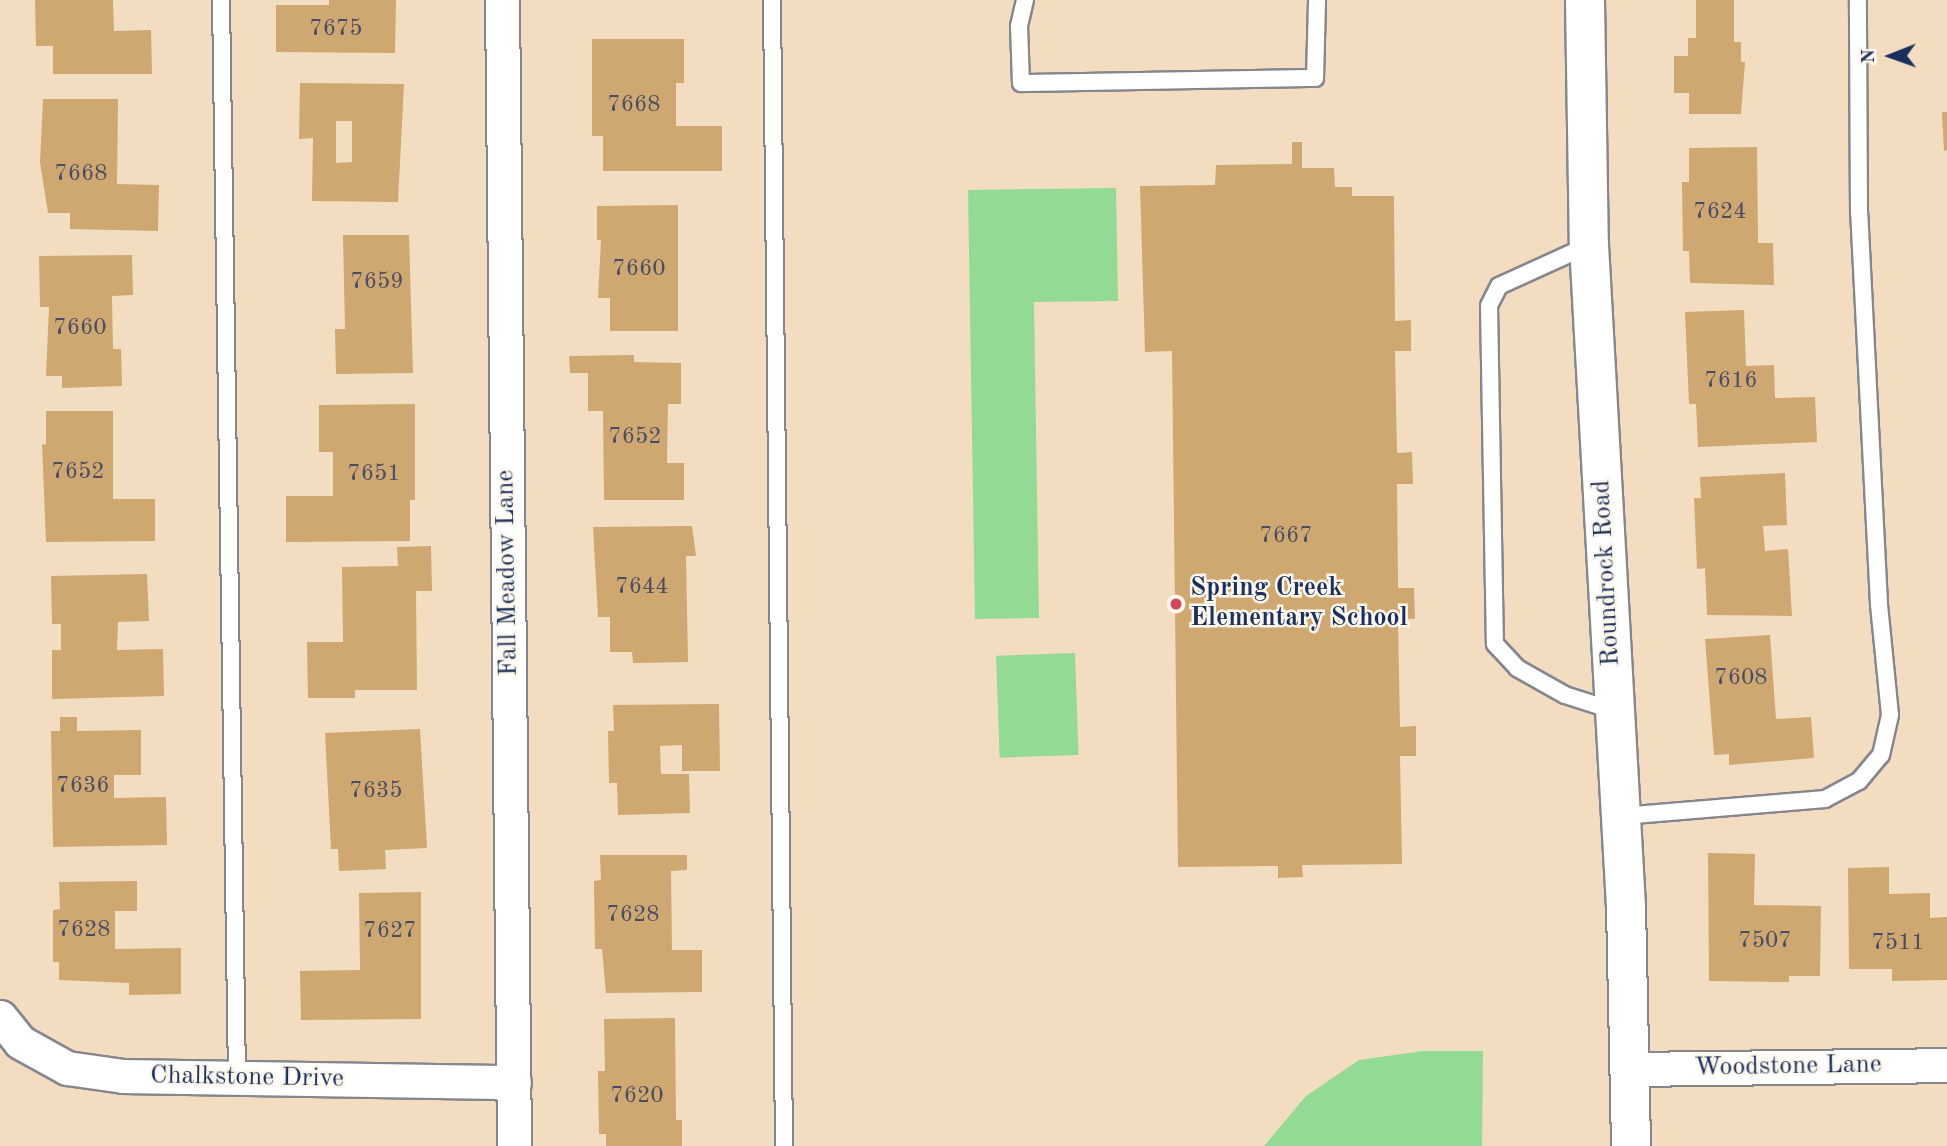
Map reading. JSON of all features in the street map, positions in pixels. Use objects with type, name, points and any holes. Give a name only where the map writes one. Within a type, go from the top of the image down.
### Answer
[{"type":"street","name":"Fall Meadow Lane","points":[[502,0],[514,1146]]},
{"type":"street","name":"Roundrock Road","points":[[1586,0],[1588,245],[1622,816],[1631,1146]]},
{"type":"street","name":"Chalkstone Drive","points":[[0,1017],[20,1042],[67,1068],[123,1076],[514,1082]]},
{"type":"street","name":"Woodstone Lane","points":[[1630,1069],[1947,1065]]},
{"type":"lane","points":[[222,0],[237,1078]]},
{"type":"lane","points":[[772,0],[784,1146]]},
{"type":"lane","points":[[1025,0],[1019,26],[1021,83],[1315,78],[1317,0]]},
{"type":"lane","points":[[1622,816],[1825,799],[1858,780],[1881,755],[1890,715],[1878,591],[1859,213],[1858,0]]},
{"type":"lane","points":[[1588,245],[1499,286],[1489,306],[1495,644],[1517,668],[1565,695],[1615,711]]},
{"type":"green space","points":[[1116,188],[1118,301],[1034,302],[1039,618],[975,619],[968,190]]},
{"type":"green space","points":[[1075,653],[1079,755],[1000,758],[996,656]]},
{"type":"green space","points":[[1423,1051],[1483,1051],[1482,1146],[1264,1146],[1306,1096],[1359,1060]]},
{"type":"building","points":[[35,0],[113,0],[114,31],[151,30],[152,74],[53,74],[53,46],[36,46]]},
{"type":"building","points":[[329,0],[396,0],[395,53],[276,52],[276,5],[329,5]]},
{"type":"building","points":[[1696,0],[1734,0],[1734,42],[1741,42],[1741,62],[1745,62],[1741,114],[1689,114],[1689,93],[1674,93],[1674,56],[1688,56],[1688,38],[1696,38]]},
{"type":"building","points":[[592,39],[684,39],[684,83],[676,83],[676,126],[722,126],[722,171],[603,171],[603,136],[592,136]]},
{"type":"building","points":[[300,83],[404,84],[398,202],[312,201],[313,138],[299,139]],"holes":[[[336,121],[352,121],[352,162],[336,163]]]},
{"type":"building","points":[[43,99],[118,99],[117,184],[159,185],[158,231],[70,229],[70,213],[48,213],[40,162]]},
{"type":"building","points":[[1942,112],[1947,112],[1947,150],[1944,151]]},
{"type":"building","points":[[1292,142],[1302,142],[1302,168],[1334,168],[1335,187],[1352,187],[1352,196],[1394,196],[1395,321],[1411,320],[1411,351],[1395,351],[1397,453],[1412,452],[1413,484],[1397,484],[1398,588],[1414,588],[1415,619],[1398,619],[1400,727],[1416,726],[1416,756],[1400,756],[1402,864],[1302,865],[1303,877],[1278,878],[1278,866],[1178,867],[1172,351],[1145,352],[1140,186],[1215,185],[1216,165],[1292,164]]},
{"type":"building","points":[[1757,147],[1758,243],[1773,243],[1774,285],[1690,283],[1689,251],[1683,251],[1682,182],[1689,182],[1689,148]]},
{"type":"building","points":[[678,205],[678,331],[610,331],[610,298],[598,298],[601,240],[597,240],[597,206]]},
{"type":"building","points":[[343,235],[409,235],[413,373],[336,374],[335,329],[345,329]]},
{"type":"building","points":[[132,255],[133,295],[112,296],[113,349],[121,349],[122,386],[62,388],[62,376],[46,376],[49,307],[40,307],[39,256]]},
{"type":"building","points":[[1744,310],[1746,366],[1774,365],[1775,398],[1815,397],[1817,442],[1698,447],[1696,404],[1689,404],[1685,312]]},
{"type":"building","points":[[634,355],[634,362],[681,363],[681,404],[668,404],[667,463],[684,463],[684,500],[604,500],[603,411],[588,411],[588,373],[570,373],[569,356]]},
{"type":"building","points":[[415,404],[415,500],[410,500],[410,541],[286,542],[286,496],[333,496],[333,452],[319,452],[319,405]]},
{"type":"building","points":[[46,411],[113,411],[113,499],[155,499],[155,541],[46,542],[42,444],[46,445]]},
{"type":"building","points":[[1785,473],[1787,525],[1763,526],[1765,551],[1788,549],[1792,616],[1707,615],[1705,568],[1697,569],[1694,498],[1701,498],[1700,477]]},
{"type":"building","points":[[692,526],[696,556],[686,556],[688,662],[633,663],[632,652],[610,652],[610,617],[598,617],[593,527]]},
{"type":"building","points":[[431,546],[432,591],[416,591],[417,690],[355,690],[355,698],[308,698],[307,642],[343,642],[342,567],[398,566],[397,547]]},
{"type":"building","points":[[147,574],[149,621],[118,622],[117,650],[163,649],[164,696],[52,699],[52,650],[61,650],[61,624],[52,624],[51,576]]},
{"type":"building","points":[[1770,635],[1776,719],[1811,717],[1814,758],[1729,765],[1729,754],[1714,755],[1705,639]]},
{"type":"building","points":[[719,704],[720,771],[682,771],[682,745],[660,746],[661,774],[689,774],[690,813],[618,815],[617,783],[609,783],[608,731],[614,731],[613,705]]},
{"type":"building","points":[[60,717],[77,717],[77,731],[141,730],[141,775],[114,775],[114,798],[166,797],[167,845],[53,847],[51,731],[60,731]]},
{"type":"building","points":[[420,729],[427,848],[385,850],[386,869],[339,871],[338,849],[331,849],[325,733]]},
{"type":"building","points":[[1708,853],[1755,854],[1754,905],[1821,906],[1820,976],[1789,976],[1789,982],[1709,981]]},
{"type":"building","points":[[600,855],[687,855],[687,870],[671,871],[672,950],[702,950],[702,992],[606,993],[602,949],[595,949],[594,881],[601,880]]},
{"type":"building","points":[[1889,867],[1889,894],[1930,893],[1930,918],[1947,917],[1947,980],[1892,981],[1892,969],[1849,969],[1848,868]]},
{"type":"building","points":[[137,881],[137,911],[115,911],[115,949],[181,948],[181,994],[129,995],[129,983],[59,980],[59,962],[53,962],[53,910],[60,909],[59,882]]},
{"type":"building","points":[[421,892],[421,1019],[301,1020],[300,971],[360,970],[359,893]]},
{"type":"building","points":[[675,1018],[676,1120],[682,1120],[682,1146],[606,1146],[606,1134],[599,1134],[598,1071],[605,1071],[604,1019]]},
{"type":"place","name":"Spring Creek Elementary School","points":[[1176,604]]}]
